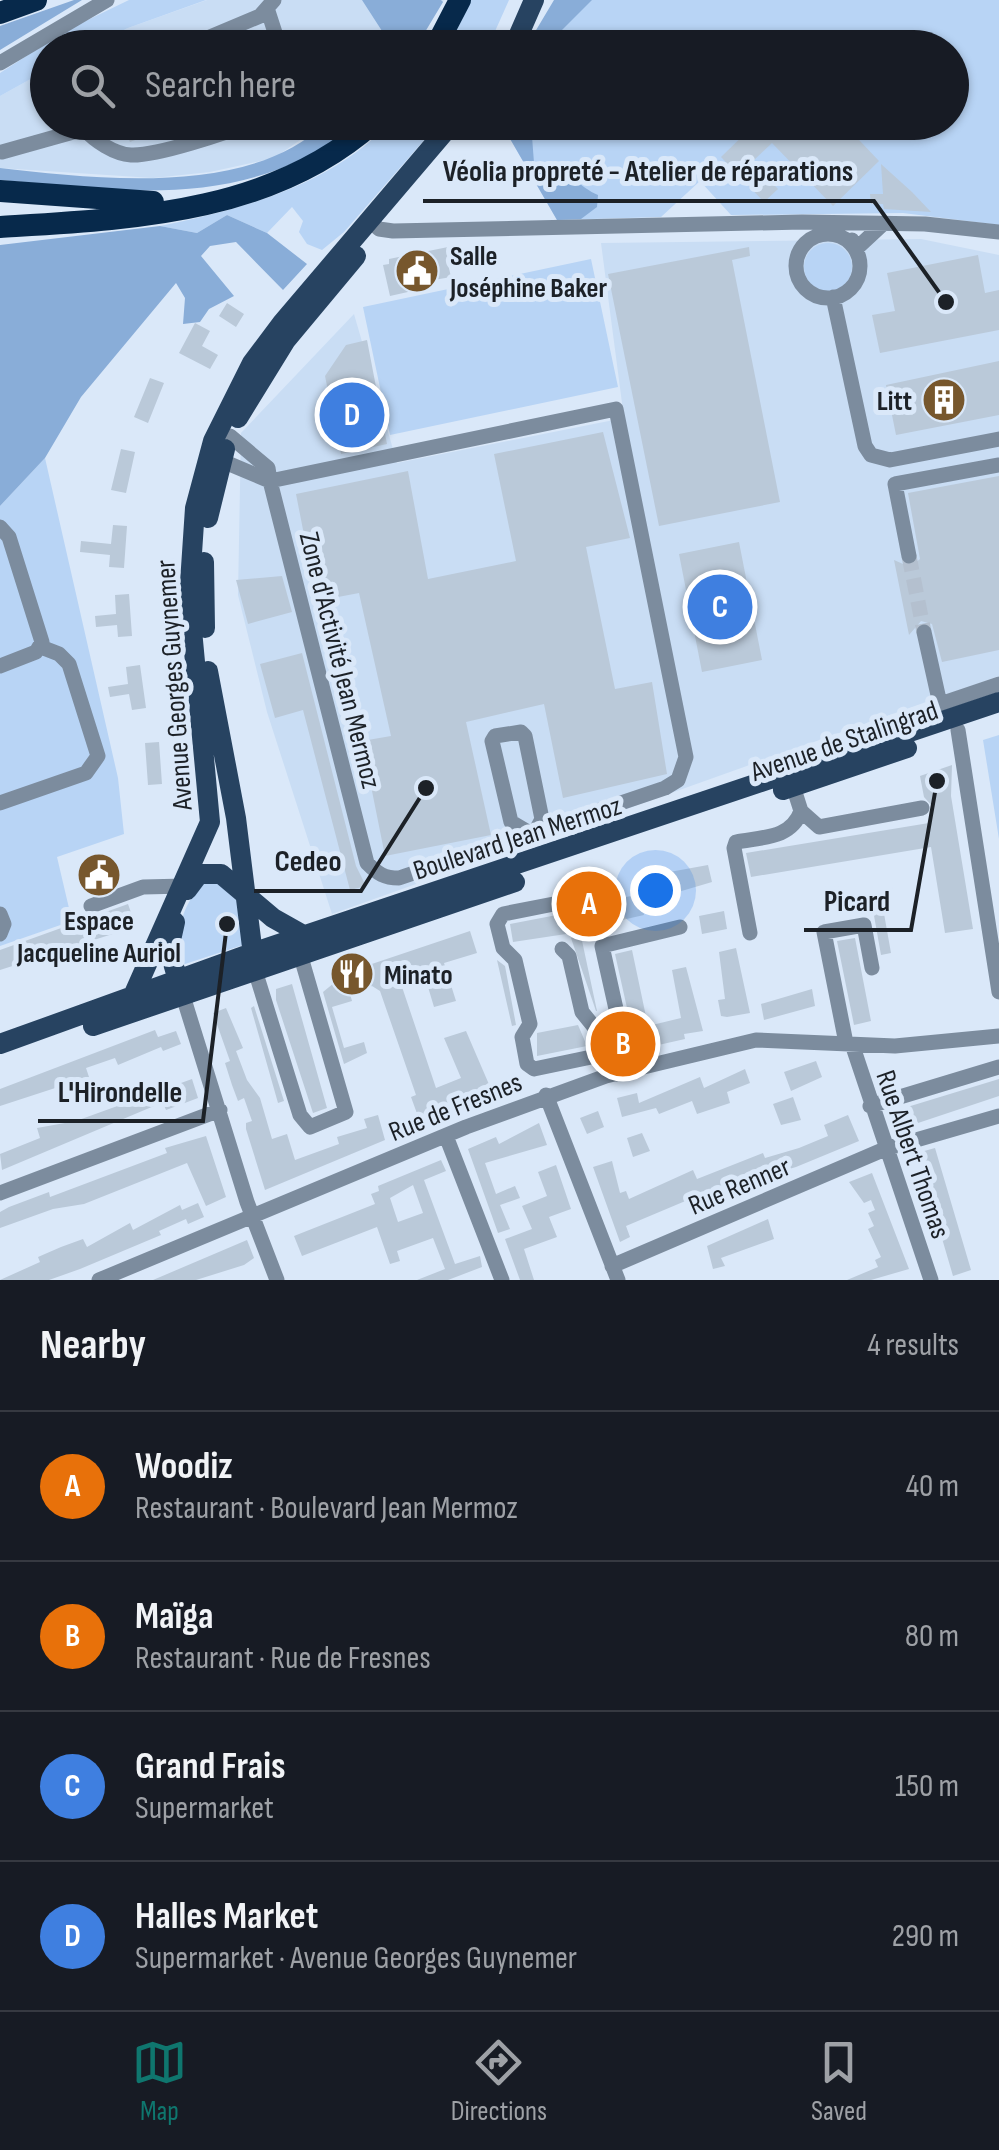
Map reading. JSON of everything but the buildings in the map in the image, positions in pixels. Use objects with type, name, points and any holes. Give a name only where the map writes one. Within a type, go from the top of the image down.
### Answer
[{"type":"highway","points":[[0,14],[36,0]]},
{"type":"highway","points":[[444,30],[460,0]]},
{"type":"highway","points":[[0,227],[188,209],[270,186],[322,162],[351,140]]},
{"type":"highway","points":[[0,192],[158,202],[270,186]]},
{"type":"main road","points":[[513,30],[532,2]]},
{"type":"main road","points":[[520,30],[532,2]]},
{"type":"main road","name":"Avenue Georges Guynemer","points":[[256,963],[205,640],[204,558],[220,460],[286,340],[440,140]]},
{"type":"main road","name":"Avenue Georges Guynemer","points":[[374,225],[453,140]]},
{"type":"main road","points":[[230,436],[229,417],[252,363],[316,280],[374,225]]},
{"type":"main road","name":"Avenue Georges Guynemer","points":[[132,998],[206,840],[211,805],[189,598],[191,542],[202,474],[252,363]]},
{"type":"main road","points":[[202,474],[220,460]]},
{"type":"main road","name":"Avenue de Stalingrad","points":[[709,808],[999,702]]},
{"type":"main road","name":"Avenue de Stalingrad","points":[[709,808],[793,786],[999,716]]},
{"type":"main road","name":"Boulevard Jean Mermoz","points":[[0,1058],[180,988],[538,860],[709,808]]},
{"type":"main road","name":"Boulevard Jean Mermoz","points":[[303,946],[709,808]]},
{"type":"main road","points":[[180,988],[169,949],[180,900],[199,874],[216,872],[244,890],[303,946]]},
{"type":"main road","name":"Boulevard Jean Mermoz","points":[[0,1044],[132,998],[232,979],[256,963]]},
{"type":"street","points":[[57,30],[107,0]]},
{"type":"street","points":[[227,30],[260,16],[270,4]]},
{"type":"street","points":[[270,4],[276,30]]},
{"type":"street","points":[[0,64],[30,46]]},
{"type":"street","points":[[2,152],[40,140]]},
{"type":"street","points":[[94,140],[130,155],[196,140]]},
{"type":"street","points":[[802,222],[803,246],[796,264],[800,282],[814,295],[833,298],[848,291],[857,280],[860,264],[844,223]]},
{"type":"street","points":[[374,225],[802,222],[999,232]]},
{"type":"street","points":[[856,250],[884,224]]},
{"type":"street","points":[[803,246],[830,234],[856,250]]},
{"type":"street","points":[[833,298],[865,446],[874,457],[890,460],[999,438]]},
{"type":"street","name":"Zone d'Activité Jean Mermoz","points":[[230,436],[261,459],[270,481],[367,863],[386,878],[400,878],[666,788],[684,771],[686,757],[616,409],[270,481]]},
{"type":"street","points":[[220,460],[270,481]]},
{"type":"street","points":[[890,460],[909,556]]},
{"type":"street","points":[[894,484],[999,465]]},
{"type":"street","points":[[0,527],[8,537],[42,633],[41,648]]},
{"type":"street","points":[[924,632],[940,704],[999,684]]},
{"type":"street","points":[[0,666],[41,648],[60,654],[69,664],[98,756],[86,772],[0,802]]},
{"type":"street","points":[[958,730],[999,992]]},
{"type":"street","points":[[533,835],[511,822],[492,741],[495,736],[521,732],[524,736],[542,819],[533,835],[538,860]]},
{"type":"street","points":[[793,786],[800,811],[819,827],[922,808]]},
{"type":"street","points":[[750,933],[736,842],[786,832],[800,811]]},
{"type":"street","points":[[91,906],[163,885],[180,900]]},
{"type":"street","points":[[564,902],[503,914],[497,924],[503,948],[515,960],[530,1024],[522,1037],[527,1064],[534,1068],[601,1055]]},
{"type":"street","points":[[0,914],[0,934]]},
{"type":"street","name":"Rue Albert Thomas","points":[[872,968],[864,925],[824,932],[849,1044],[930,1280]]},
{"type":"street","points":[[611,1075],[609,1042],[618,1018],[602,946],[680,927]]},
{"type":"street","points":[[256,963],[300,1114],[310,1127],[346,1112],[303,946]]},
{"type":"street","points":[[562,949],[611,1075]]},
{"type":"street","points":[[180,988],[252,1216],[278,1280]]},
{"type":"street","name":"Rue de Fresnes","points":[[98,1280],[546,1096],[611,1075],[756,1040],[894,1046],[999,1036]]},
{"type":"street","points":[[870,1106],[999,1067]]},
{"type":"street","points":[[546,1096],[615,1273]]},
{"type":"street","points":[[0,1194],[220,1110]]},
{"type":"street","name":"Rue Renner","points":[[615,1273],[884,1150],[999,1116]]},
{"type":"street","points":[[446,1136],[502,1280]]},
{"type":"shaded area","points":[[74,0],[82,0],[0,50],[0,26]]},
{"type":"shaded area","points":[[129,0],[206,0],[124,30],[67,30]]},
{"type":"shaded area","points":[[207,0],[444,0],[426,30],[124,30]]},
{"type":"shaded area","points":[[362,0],[443,2],[426,30],[381,30]]},
{"type":"shaded area","points":[[471,0],[509,0],[496,30],[457,30]]},
{"type":"shaded area","points":[[554,0],[592,0],[562,30],[536,30]]},
{"type":"shaded area","points":[[572,0],[999,0],[999,225],[903,213],[731,215],[700,181],[661,217],[557,220],[511,140],[969,140],[969,30],[550,30]]},
{"type":"shaded area","points":[[30,54],[30,79],[0,96],[0,73]]},
{"type":"shaded area","points":[[30,79],[30,140],[300,140],[274,158],[210,172],[153,178],[0,168],[0,96]]},
{"type":"shaded area","points":[[303,140],[334,140],[274,171],[231,183],[187,189],[96,189],[0,180],[0,168],[125,178],[215,173],[256,163]]},
{"type":"shaded area","points":[[371,140],[424,140],[344,232],[322,250],[307,244],[299,232],[303,221],[292,207],[267,233],[227,215],[197,233],[160,226],[222,212],[283,192],[313,179]]},
{"type":"shaded area","points":[[511,140],[532,140],[534,163],[545,171],[567,175],[598,195],[597,207],[581,219],[557,220]]},
{"type":"shaded area","points":[[227,215],[267,233],[307,264],[283,290],[236,242],[210,246],[201,256],[234,296],[209,309],[200,322],[183,324],[185,298],[176,283],[81,397],[45,458],[0,506],[0,245],[160,226],[197,233]]},
{"type":"shaded area","points":[[921,239],[999,255],[999,676],[332,914],[267,712],[238,595],[241,433],[354,314],[397,463],[624,418],[601,243]]},
{"type":"shaded area","points":[[828,243],[845,250],[852,267],[845,284],[828,291],[811,284],[804,267],[811,250]]},
{"type":"shaded area","points":[[591,259],[618,387],[390,435],[363,307]]},
{"type":"shaded area","points":[[45,458],[118,778],[124,834],[57,857],[72,921],[0,946],[0,506]]},
{"type":"shaded area","points":[[999,735],[999,839],[983,740]]},
{"type":"shaded area","points":[[211,878],[240,903],[243,945],[182,965],[180,929],[187,905]]},
{"type":"tunnel","points":[[909,556],[924,632]]},
{"type":"place","name":"Salle Joséphine Baker","points":[[417,271]]},
{"type":"place","name":"Véolia propreté - Atelier de réparations","points":[[946,302]]},
{"type":"place","name":"Litt","points":[[944,400]]},
{"type":"place","name":"Halles Market","points":[[352,415]]},
{"type":"place","name":"Grand Frais","points":[[720,607]]},
{"type":"place","name":"Picard","points":[[937,781]]},
{"type":"place","name":"Cedeo","points":[[426,788]]},
{"type":"place","name":"Espace Jacqueline Auriol","points":[[99,875]]},
{"type":"place","name":"Woodiz","points":[[589,904]]},
{"type":"place","name":"L'Hirondelle","points":[[227,924]]},
{"type":"place","name":"Minato","points":[[352,974]]},
{"type":"place","name":"Maïga","points":[[623,1044]]}]
